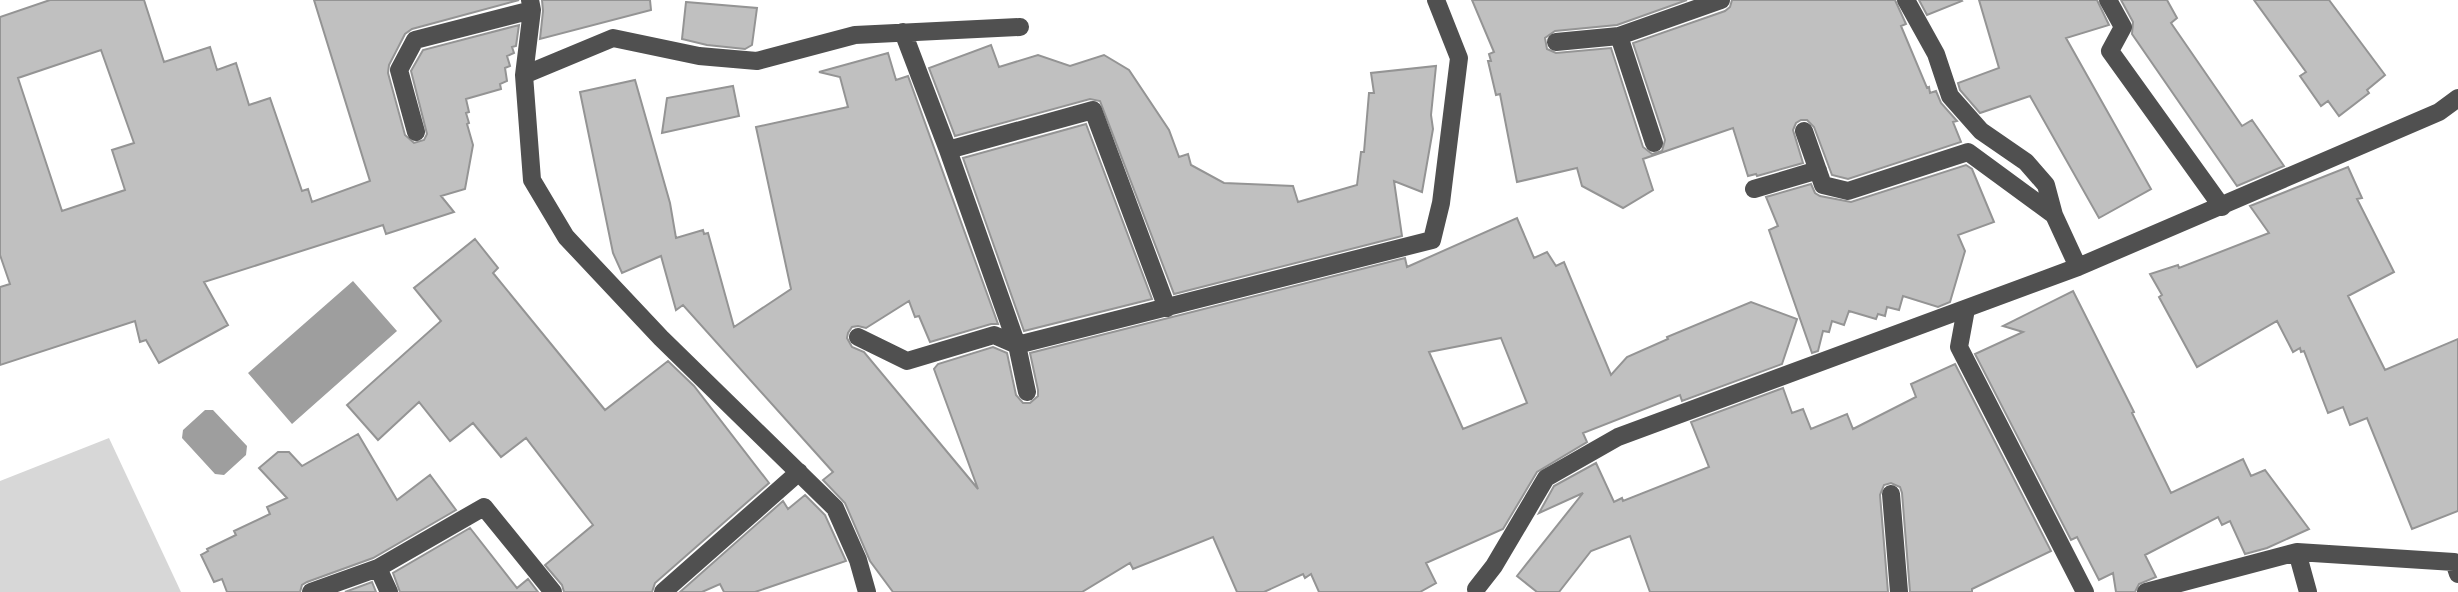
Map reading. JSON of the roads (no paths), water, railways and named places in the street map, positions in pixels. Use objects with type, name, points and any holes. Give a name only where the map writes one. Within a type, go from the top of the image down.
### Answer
[{"type":"street","points":[[858,337],[907,361],[994,335],[1017,345],[1432,240],[1441,204],[1459,58],[1436,0]]},
{"type":"street","points":[[1556,41],[1619,36],[1682,6],[1721,0]]},
{"type":"street","points":[[1906,0],[1936,54],[1950,96],[1981,131],[2026,162],[2046,185],[2054,215],[2078,267]]},
{"type":"street","points":[[2108,0],[2123,27],[2110,51],[2222,207]]},
{"type":"street","points":[[416,132],[399,71],[415,40],[531,5],[524,75],[532,180],[566,237],[661,338],[835,508],[858,560],[867,592]]},
{"type":"street","points":[[524,75],[613,38],[699,56],[757,61],[855,35],[1020,27]]},
{"type":"street","points":[[904,32],[1017,345],[1027,392]]},
{"type":"street","points":[[1619,36],[1654,143]]},
{"type":"street","points":[[1476,591],[1494,566],[1546,478],[1618,437],[2078,267],[2439,112],[2458,98]]},
{"type":"street","points":[[948,150],[1093,110],[1167,308]]},
{"type":"street","points":[[1804,131],[1824,185],[1848,191],[1968,152],[2054,215]]},
{"type":"street","points":[[1754,189],[1818,170]]},
{"type":"street","points":[[1966,309],[1959,348],[2085,592]]},
{"type":"street","points":[[663,592],[799,472]]},
{"type":"street","points":[[1891,494],[1899,592]]},
{"type":"street","points":[[311,592],[378,568],[484,507],[553,592]]},
{"type":"street","points":[[2297,552],[2308,592]]},
{"type":"street","points":[[2147,592],[2297,552],[2454,562],[2458,574]]},
{"type":"street","points":[[378,568],[390,592]]}]
